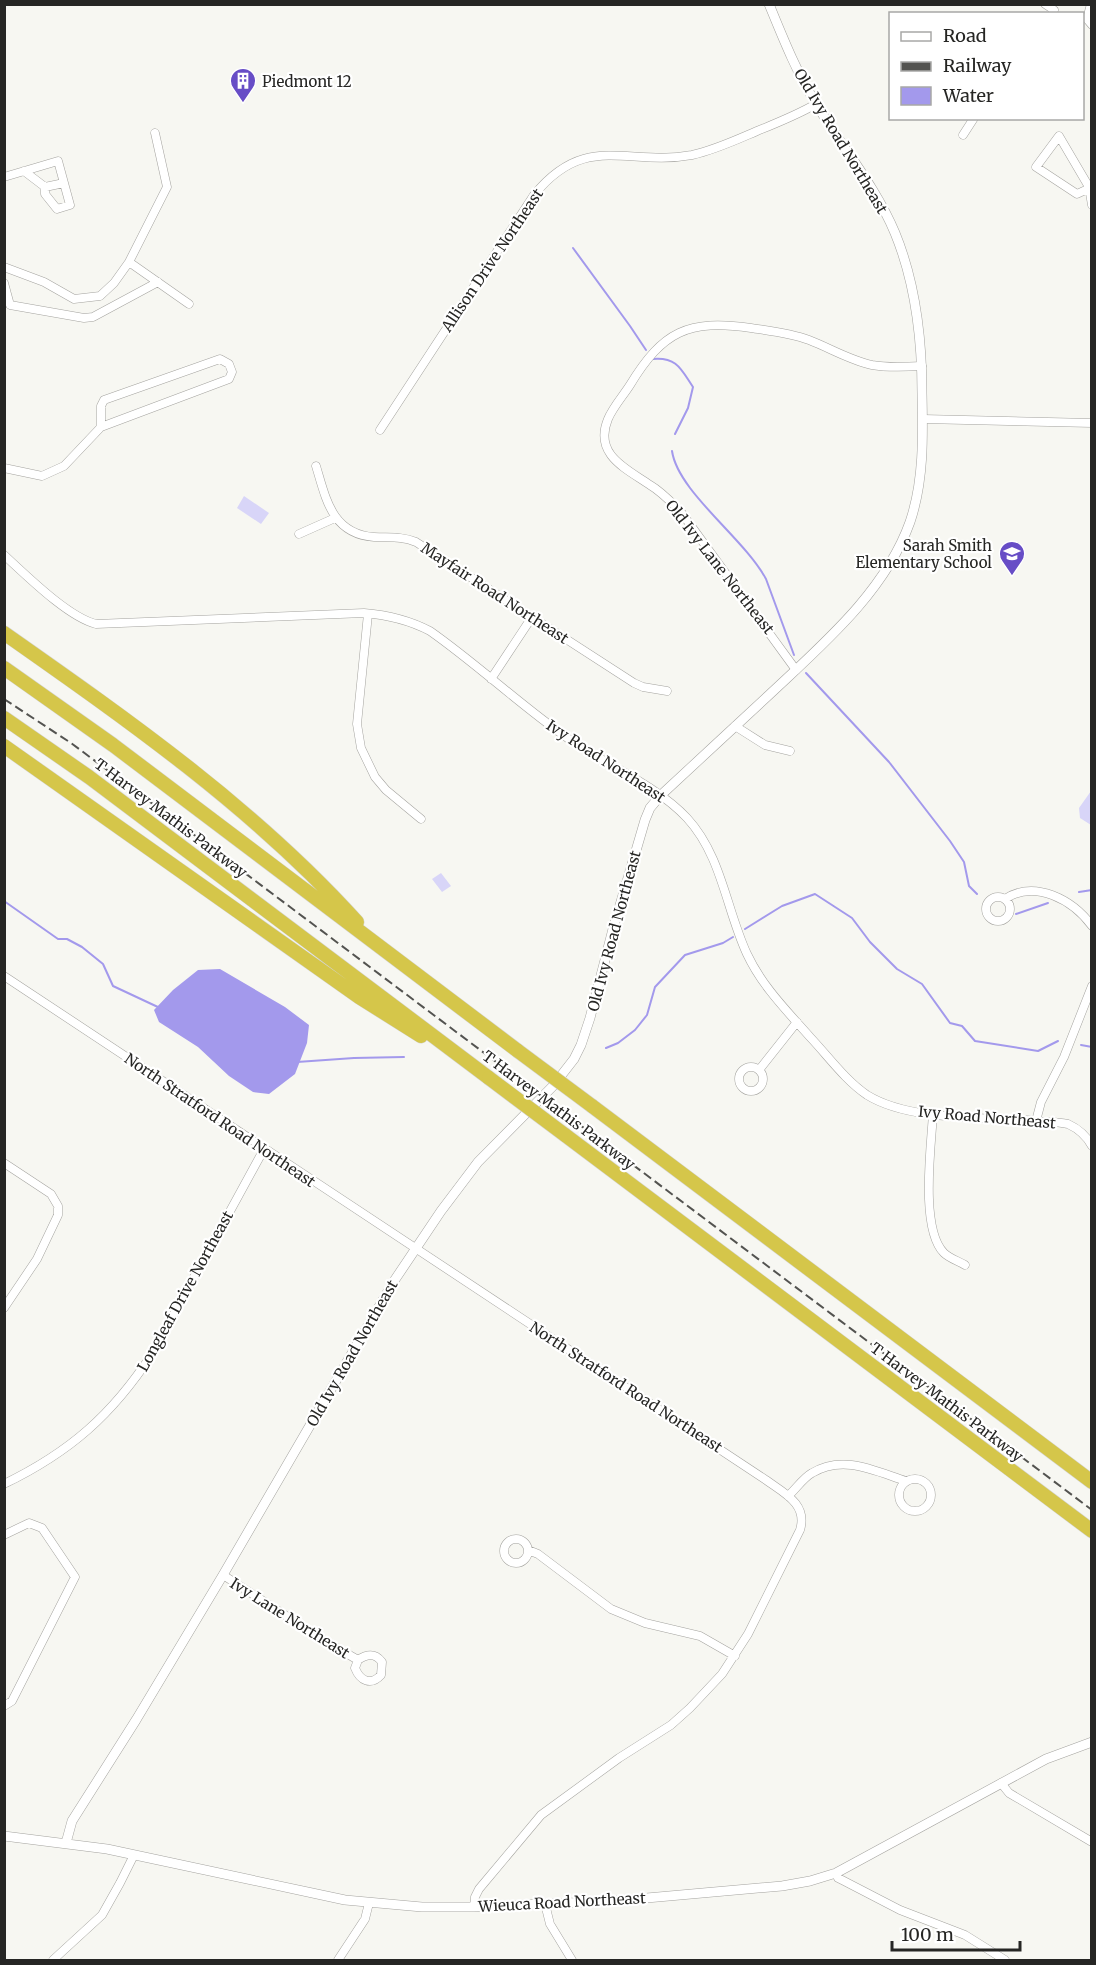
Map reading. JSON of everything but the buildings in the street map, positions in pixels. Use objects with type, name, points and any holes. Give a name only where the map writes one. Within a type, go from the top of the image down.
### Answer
[{"type":"highway","points":[[4,633],[138,729],[214,788],[311,874],[378,946]]},
{"type":"highway","name":"T Harvey Mathis Parkway","points":[[4,668],[113,745],[1092,1482]]},
{"type":"highway","name":"T Harvey Mathis Parkway","points":[[4,718],[89,777],[1092,1531]]},
{"type":"highway","points":[[4,746],[359,997],[489,1078]]},
{"type":"street","name":"Old Ivy Road Northeast","points":[[66,1843],[72,1821],[223,1575],[366,1327],[415,1248],[478,1162],[553,1086],[574,1059],[590,1018],[613,928],[650,808],[845,620],[879,580],[898,549],[910,522],[917,494],[923,419],[922,366],[914,297],[895,234],[870,183],[816,104],[795,66],[769,4]]},
{"type":"street","points":[[1091,4],[1087,19],[1092,25]]},
{"type":"street","name":"Allison Drive Northeast","points":[[380,430],[534,195],[556,173],[575,161],[598,155],[672,157],[704,152],[816,104]]},
{"type":"street","points":[[963,135],[973,120]]},
{"type":"street","points":[[4,267],[44,282],[74,299],[100,296],[114,283],[129,261],[167,187],[155,133]]},
{"type":"street","points":[[1090,187],[1077,194],[1036,167],[1059,136],[1090,187],[1092,205]]},
{"type":"street","points":[[4,177],[58,161],[70,205],[57,209],[45,195],[45,187]]},
{"type":"street","points":[[24,171],[45,187],[64,183]]},
{"type":"street","points":[[129,261],[189,304]]},
{"type":"street","points":[[4,283],[10,305],[84,318],[106,310],[158,282]]},
{"type":"street","points":[[97,296],[106,310]]},
{"type":"street","name":"Old Ivy Lane Northeast","points":[[796,669],[681,512],[659,491],[622,468],[614,459],[606,440],[608,419],[643,364],[655,350],[677,333],[703,325],[726,324],[788,333],[810,340],[849,358],[873,365],[894,368],[922,366]]},
{"type":"street","points":[[4,468],[42,476],[64,466],[101,427],[229,379],[232,372],[229,364],[220,359],[104,400],[100,406],[101,427]]},
{"type":"street","points":[[923,419],[1092,423]]},
{"type":"street","points":[[299,534],[335,518],[327,503],[316,466]]},
{"type":"street","name":"Mayfair Road Northeast","points":[[335,518],[347,529],[361,535],[398,537],[416,542],[634,683],[667,692]]},
{"type":"street","name":"Ivy Road Northeast","points":[[4,555],[72,613],[96,624],[368,614],[406,620],[424,628],[444,641],[567,738],[660,796],[687,818],[705,844],[752,965],[771,992],[846,1077],[867,1094],[892,1106],[933,1114],[1068,1124],[1086,1136],[1092,1146]]},
{"type":"street","points":[[368,614],[357,724],[361,748],[375,777],[398,802],[421,819]]},
{"type":"street","points":[[491,679],[532,617]]},
{"type":"street","points":[[735,726],[765,746],[790,752]]},
{"type":"street","points":[[1005,899],[1023,892],[1049,892],[1070,904],[1092,926]]},
{"type":"street","name":"North Stratford Road Northeast","points":[[4,976],[788,1496],[800,1508],[802,1516],[800,1530],[735,1656],[690,1708],[671,1725],[612,1763],[541,1815],[479,1889],[474,1907]]},
{"type":"street","points":[[1036,1121],[1041,1102],[1064,1057],[1092,986]]},
{"type":"street","points":[[759,1070],[797,1022]]},
{"type":"street","points":[[933,1114],[928,1213],[934,1238],[944,1253],[964,1265]]},
{"type":"street","name":"Longleaf Drive Northeast","points":[[4,1484],[45,1463],[80,1438],[112,1408],[133,1382],[152,1354],[264,1149]]},
{"type":"street","points":[[4,1163],[51,1194],[58,1206],[58,1215],[37,1259],[4,1308]]},
{"type":"street","points":[[788,1496],[810,1473],[831,1465],[855,1464],[906,1481],[921,1480],[929,1488],[930,1498],[925,1508],[910,1511],[901,1504],[899,1490],[906,1481]]},
{"type":"street","points":[[4,1535],[29,1523],[42,1528],[75,1577],[12,1701],[4,1706]]},
{"type":"street","points":[[528,1550],[538,1554],[623,1616],[700,1636],[735,1656]]},
{"type":"street","name":"Ivy Lane Northeast","points":[[223,1575],[358,1660]]},
{"type":"street","name":"Wieuca Road Northeast","points":[[4,1836],[66,1843],[134,1855],[303,1893],[369,1904],[474,1907],[613,1901],[782,1886],[836,1873],[1046,1759],[1092,1742]]},
{"type":"street","points":[[1001,1783],[1009,1793],[1092,1842]]},
{"type":"street","points":[[53,1960],[102,1915],[134,1855]]},
{"type":"street","points":[[836,1873],[838,1878],[900,1910],[965,1935],[1005,1960]]},
{"type":"street","points":[[338,1960],[365,1919],[369,1904]]},
{"type":"street","points":[[545,1904],[550,1924],[572,1960]]},
{"type":"shaded area","points":[[244,496],[269,513],[261,524],[237,508]]},
{"type":"shaded area","points":[[1091,791],[1091,825],[1080,818],[1079,808]]},
{"type":"shaded area","points":[[441,873],[451,886],[442,892],[432,879]]},
{"type":"water","points":[[220,969],[285,1007],[309,1025],[307,1043],[295,1074],[269,1094],[253,1092],[229,1076],[198,1047],[159,1022],[154,1010],[173,990],[198,970]]},
{"type":"waterway","points":[[573,248],[646,350]]},
{"type":"waterway","points":[[653,359],[673,362],[693,387],[688,408],[675,434]]},
{"type":"waterway","points":[[672,451],[677,467],[686,483],[743,547],[766,579],[794,655]]},
{"type":"waterway","points":[[806,673],[889,762],[950,841],[964,862],[969,886],[977,894]]},
{"type":"waterway","points":[[1079,892],[1092,890]]},
{"type":"waterway","points":[[745,929],[782,906],[815,894],[852,918],[870,942],[897,969],[922,984],[950,1023],[962,1026],[975,1041],[1038,1051],[1058,1041]]},
{"type":"waterway","points":[[4,901],[58,939],[67,939],[82,947],[103,964],[113,986],[160,1008]]},
{"type":"waterway","points":[[1016,914],[1048,903]]},
{"type":"waterway","points":[[606,1048],[618,1043],[635,1030],[647,1015],[655,987],[685,955],[723,943],[733,937]]},
{"type":"waterway","points":[[1081,1045],[1092,1047]]},
{"type":"waterway","points":[[297,1062],[404,1057]]},
{"type":"railway","points":[[4,699],[71,743],[177,822],[1092,1510]]},
{"type":"place","name":"Piedmont 12","points":[[243,104]]},
{"type":"place","name":"Sarah Smith Elementary School","points":[[1012,577]]}]
